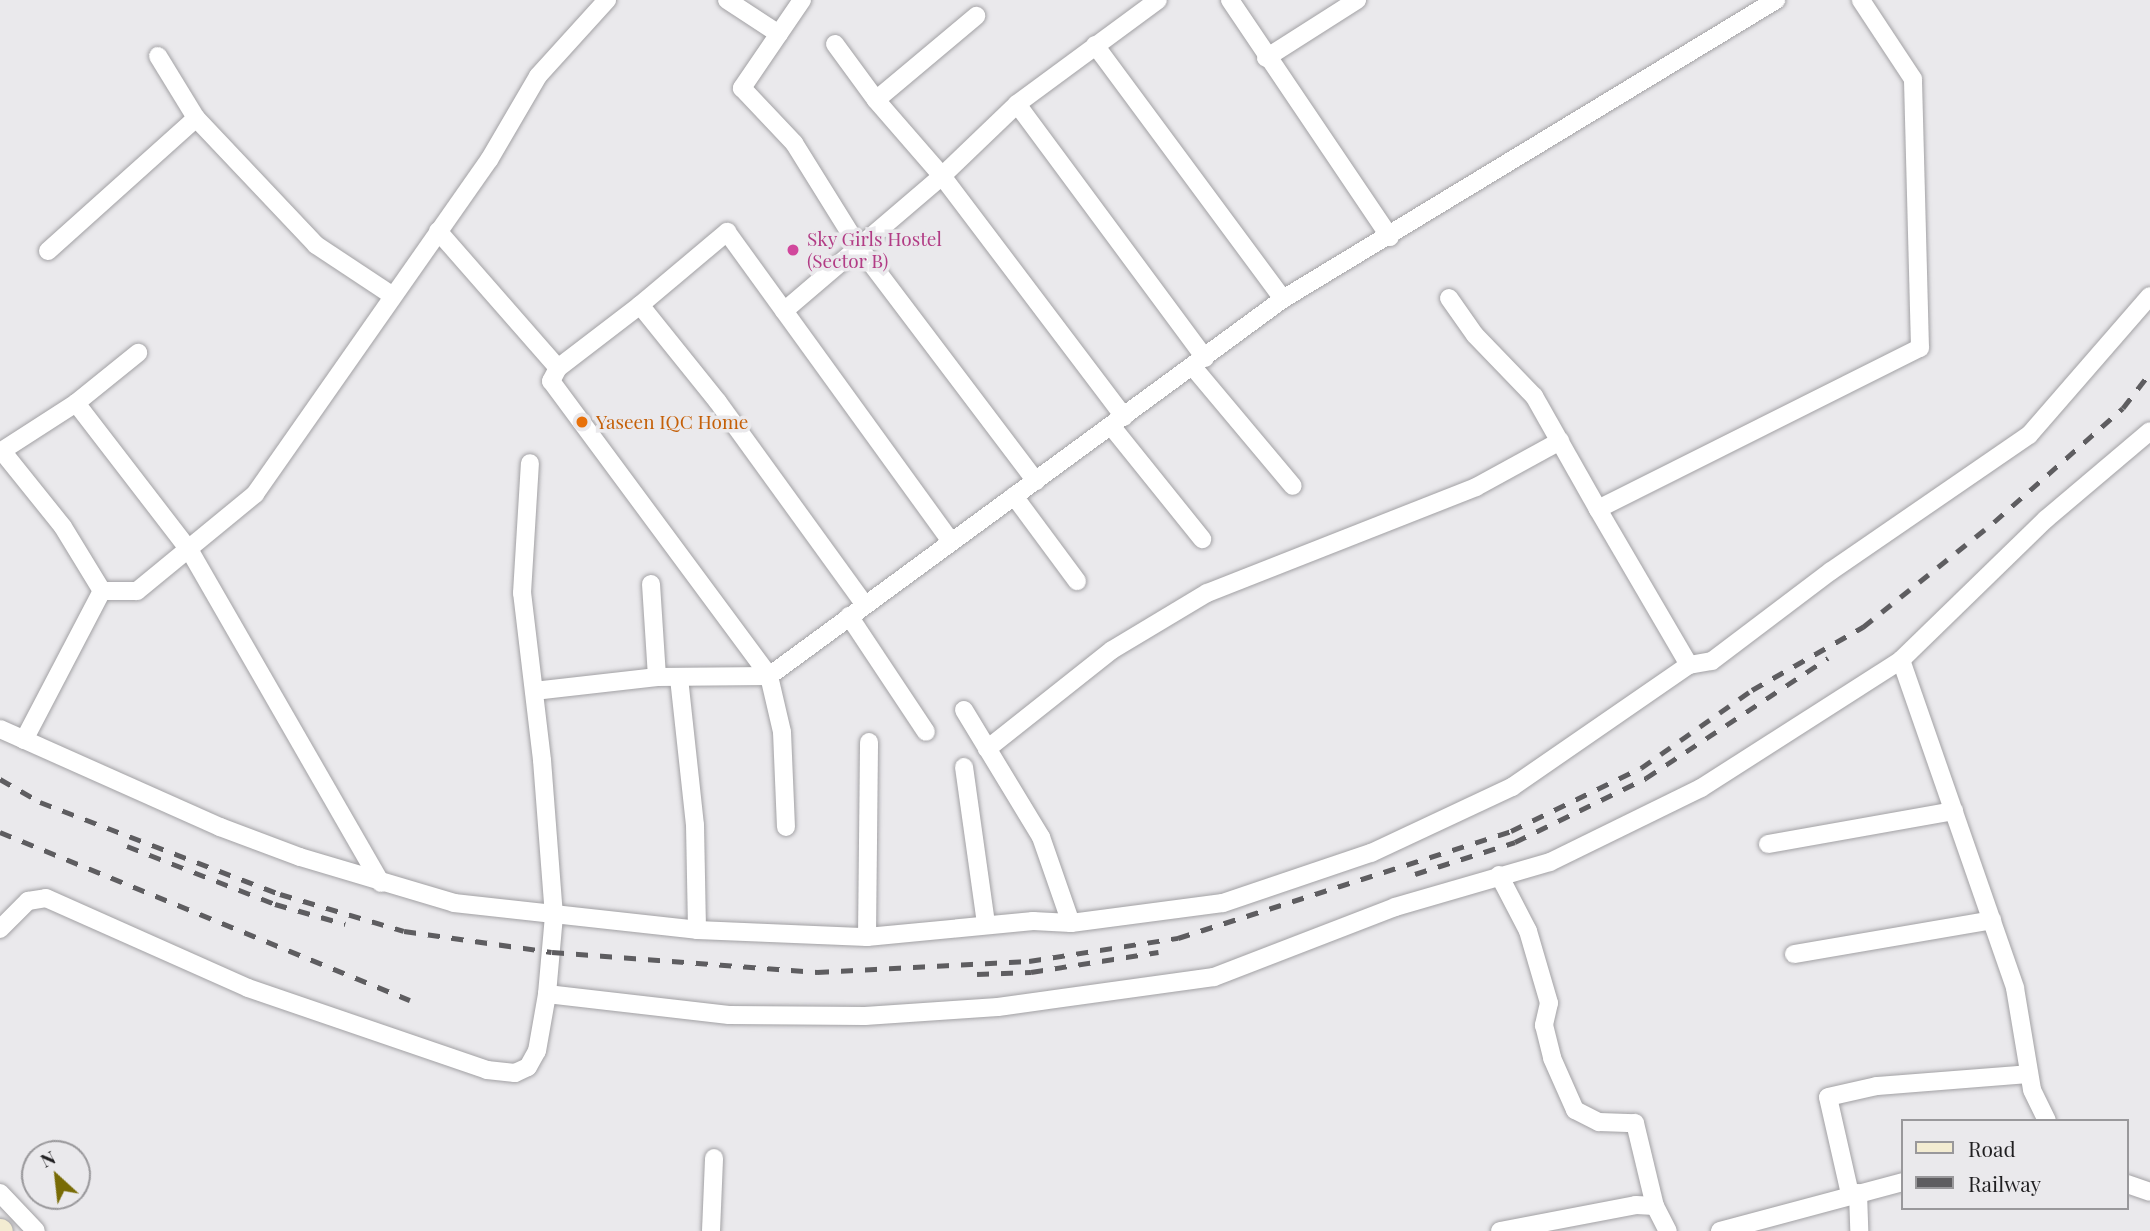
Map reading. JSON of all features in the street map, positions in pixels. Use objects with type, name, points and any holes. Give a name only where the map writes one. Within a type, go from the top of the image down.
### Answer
[{"type":"street","points":[[102,592],[137,591],[190,551],[255,495],[489,160],[538,76],[607,0]]},
{"type":"street","points":[[727,0],[779,34]]},
{"type":"street","points":[[802,0],[742,88],[794,143],[858,246],[1036,481]]},
{"type":"street","points":[[784,311],[942,176],[1017,104],[1158,0]]},
{"type":"street","points":[[1230,0],[1266,58],[1390,237]]},
{"type":"street","points":[[1266,58],[1357,0]]},
{"type":"street","points":[[534,691],[657,677],[769,676],[1283,299],[1390,237],[1749,7],[1776,0]]},
{"type":"street","points":[[1598,509],[1920,348],[1913,79],[1861,0]]},
{"type":"street","points":[[876,100],[976,16]]},
{"type":"street","points":[[835,44],[876,100],[942,176],[1202,539]]},
{"type":"street","points":[[1095,45],[1283,299]]},
{"type":"street","points":[[158,55],[196,118],[316,244],[393,296]]},
{"type":"street","points":[[1017,104],[1199,363],[1293,486]]},
{"type":"street","points":[[48,251],[196,118]]},
{"type":"street","points":[[438,231],[558,368]]},
{"type":"street","points":[[786,827],[782,732],[769,676],[551,381],[558,368],[640,305],[727,232],[951,541]]},
{"type":"street","points":[[0,730],[220,827],[381,883],[454,903],[697,930],[867,937],[986,924],[1071,923],[1223,904],[1371,853],[1512,787],[1689,665],[1712,661],[1831,571],[2029,435],[2150,296]]},
{"type":"street","points":[[1449,298],[1475,335],[1534,396],[1689,665]]},
{"type":"street","points":[[640,305],[718,402],[864,604]]},
{"type":"street","points":[[102,592],[64,527],[1,451],[76,403],[138,353]]},
{"type":"street","points":[[76,403],[190,551],[381,883]]},
{"type":"street","points":[[547,995],[729,1015],[865,1016],[998,1007],[1214,976],[1395,907],[1550,862],[1701,788],[1901,660],[2046,519],[2148,437]]},
{"type":"street","points":[[987,749],[1112,650],[1207,593],[1476,487],[1560,441]]},
{"type":"street","points":[[0,929],[28,901],[46,898],[248,988],[496,1071],[515,1073],[528,1067],[537,1051],[547,995],[554,916],[534,691],[522,593],[530,463]]},
{"type":"street","points":[[1014,496],[1077,580]]},
{"type":"street","points":[[651,584],[657,677]]},
{"type":"street","points":[[24,740],[102,592]]},
{"type":"street","points":[[849,616],[926,732]]},
{"type":"street","points":[[1901,660],[2015,988],[2029,1074],[2046,1119]]},
{"type":"street","points":[[679,678],[695,825],[697,930]]},
{"type":"street","points":[[964,710],[1041,837],[1071,923]]},
{"type":"street","points":[[867,937],[869,742]]},
{"type":"street","points":[[964,767],[986,924]]},
{"type":"street","points":[[1768,844],[1954,811]]},
{"type":"street","points":[[1499,875],[1528,931],[1549,1003],[1544,1025],[1552,1058],[1575,1110],[1599,1122],[1635,1123],[1655,1206],[1668,1231]]},
{"type":"street","points":[[1794,954],[1992,920]]},
{"type":"street","points":[[1859,1231],[1854,1194],[1828,1097],[1877,1087],[2029,1074]]},
{"type":"street","points":[[711,1231],[714,1158]]},
{"type":"street","points":[[1720,1231],[1902,1182]]},
{"type":"street","points":[[2129,1185],[2150,1192]]},
{"type":"street","points":[[0,1194],[36,1231]]},
{"type":"street","points":[[1500,1231],[1636,1205],[1655,1206]]},
{"type":"railway","points":[[0,779],[40,802],[280,894],[404,931],[552,952],[817,972],[1029,961],[1178,938],[1511,831],[1641,768],[1752,690],[1863,627],[1994,522],[2123,408],[2150,373]]},
{"type":"railway","points":[[1415,874],[1515,842],[1646,778],[1828,658]]},
{"type":"railway","points":[[0,832],[410,1000]]},
{"type":"railway","points":[[127,846],[275,904],[345,924]]},
{"type":"railway","points":[[977,974],[1031,972],[1158,952]]},
{"type":"place","name":"Sky Girls Hostel (Sector B)","points":[[793,250]]},
{"type":"place","name":"Yaseen IQC Home","points":[[582,422]]}]
